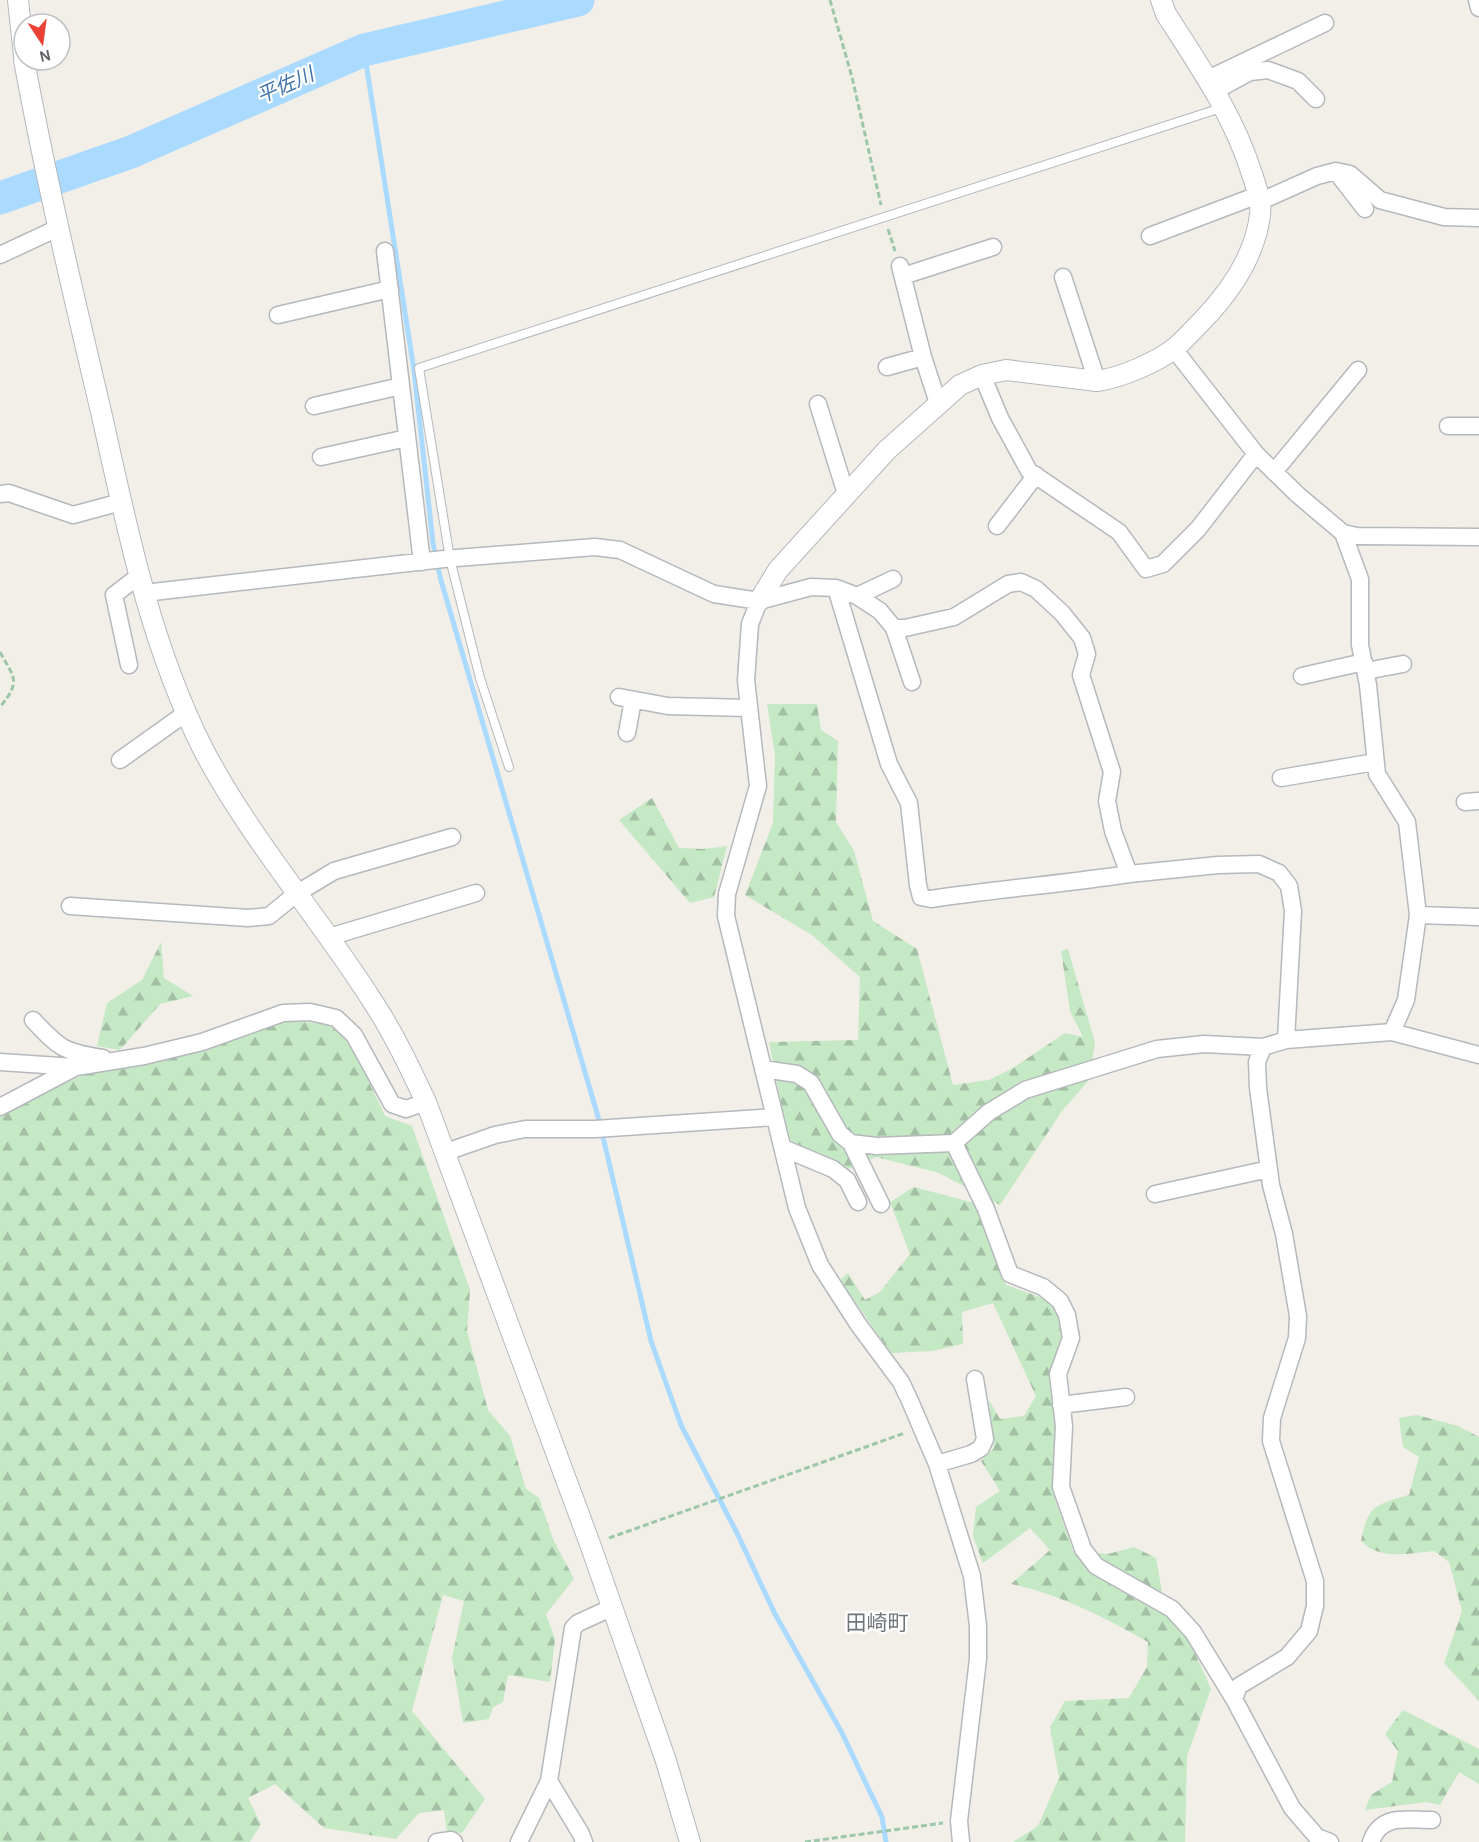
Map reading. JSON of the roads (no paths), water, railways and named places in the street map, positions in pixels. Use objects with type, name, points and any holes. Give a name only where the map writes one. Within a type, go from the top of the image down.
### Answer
[{"type":"street","points":[[961,1842],[959,1821],[978,1659],[978,1626],[972,1576],[937,1464],[901,1382],[858,1324],[820,1265],[797,1208],[726,916],[727,894],[758,786],[746,680],[750,624],[759,601],[778,570],[887,450],[960,385],[982,375],[1006,370],[1097,381],[1108,380],[1134,371],[1174,349],[1232,286],[1253,244],[1261,213],[1259,198],[1242,143],[1216,92],[1166,14],[1161,0]]},
{"type":"street","points":[[1478,0],[1479,8]]},
{"type":"street","points":[[1216,92],[1325,23]]},
{"type":"street","points":[[1216,92],[1250,72],[1268,70],[1298,81],[1316,99]]},
{"type":"street","points":[[27,72],[57,223],[121,502],[164,659],[186,713],[226,788],[296,894],[329,937],[379,1011],[426,1102],[591,1544],[666,1761],[690,1842]]},
{"type":"street","points":[[1336,171],[1365,209]]},
{"type":"street","points":[[1150,236],[1336,171],[1350,174],[1380,200],[1444,218],[1479,218]]},
{"type":"street","points":[[0,255],[57,223]]},
{"type":"street","points":[[938,403],[923,357],[902,271],[993,247]]},
{"type":"street","points":[[385,251],[407,438],[436,560]]},
{"type":"street","points":[[1063,277],[1097,381]]},
{"type":"street","points":[[278,315],[390,289]]},
{"type":"street","points":[[1174,349],[1256,454],[1298,495],[1343,533],[1357,536],[1479,537]]},
{"type":"street","points":[[887,368],[923,357]]},
{"type":"street","points":[[1274,472],[1358,370]]},
{"type":"street","points":[[982,375],[1000,418],[1029,471],[1119,532],[1146,568],[1163,564],[1198,529],[1256,454]]},
{"type":"street","points":[[314,406],[401,386]]},
{"type":"street","points":[[818,404],[846,494]]},
{"type":"street","points":[[1448,426],[1479,426]]},
{"type":"street","points":[[321,457],[407,438]]},
{"type":"street","points":[[997,526],[1036,475]]},
{"type":"street","points":[[0,494],[9,493],[74,514],[121,502]]},
{"type":"street","points":[[1343,533],[1360,579],[1360,645],[1365,667],[1377,774],[1407,822],[1418,915],[1406,1000],[1392,1032]]},
{"type":"street","points":[[129,665],[114,595],[142,584],[595,547],[620,550],[714,594],[759,601],[811,587],[836,588],[857,596],[880,611],[894,628],[912,682]]},
{"type":"street","points":[[857,596],[893,579]]},
{"type":"street","points":[[894,628],[905,628],[954,617],[1008,584],[1021,582],[1036,589],[1062,613],[1082,638],[1087,654],[1081,675],[1112,772],[1107,801],[1113,831],[1130,874]]},
{"type":"street","points":[[836,588],[889,764],[909,803],[921,897],[931,899],[999,888],[1068,884],[1130,874],[1218,865],[1259,864],[1279,873],[1289,886],[1293,911],[1286,1040]]},
{"type":"street","points":[[1302,676],[1403,664]]},
{"type":"street","points":[[627,733],[626,698],[668,706],[750,708]]},
{"type":"street","points":[[120,760],[186,713]]},
{"type":"street","points":[[1281,778],[1375,762]]},
{"type":"street","points":[[70,906],[248,918],[269,916],[296,894],[334,871],[452,837]]},
{"type":"street","points":[[329,937],[476,893]]},
{"type":"street","points":[[1418,915],[1479,917]]},
{"type":"street","points":[[0,1062],[76,1067],[202,1042],[283,1013],[310,1012],[336,1018],[354,1035],[392,1104],[406,1109],[426,1102]]},
{"type":"street","points":[[33,1020],[54,1042],[73,1053],[119,1060]]},
{"type":"street","points":[[851,1143],[876,1146],[954,1143],[989,1112],[1025,1090],[1157,1049],[1204,1044],[1263,1047],[1286,1040],[1392,1032],[1479,1055]]},
{"type":"street","points":[[1234,1699],[1239,1686],[1287,1657],[1309,1631],[1315,1606],[1315,1581],[1271,1442],[1272,1418],[1297,1338],[1298,1317],[1269,1169],[1257,1062],[1263,1047]]},
{"type":"street","points":[[0,1107],[76,1067]]},
{"type":"street","points":[[763,1069],[797,1074],[811,1083],[840,1134],[851,1143],[881,1204]]},
{"type":"street","points":[[446,1152],[495,1135],[525,1129],[601,1129],[774,1117]]},
{"type":"street","points":[[954,1143],[986,1209],[1010,1274],[1043,1287],[1060,1301],[1067,1315],[1071,1338],[1058,1374],[1064,1426],[1061,1487],[1083,1549],[1096,1566],[1172,1609],[1193,1632],[1234,1699],[1292,1808],[1317,1837],[1330,1842]]},
{"type":"street","points":[[783,1148],[833,1169],[847,1180],[858,1202]]},
{"type":"street","points":[[1155,1194],[1269,1169]]},
{"type":"street","points":[[937,1464],[981,1449],[985,1439],[975,1379]]},
{"type":"street","points":[[1062,1409],[1126,1397]]},
{"type":"street","points":[[1062,1409],[1111,1409]]},
{"type":"street","points":[[519,1842],[549,1781],[573,1628],[578,1623],[613,1608]]},
{"type":"street","points":[[549,1781],[581,1833],[584,1842]]},
{"type":"street","points":[[1371,1842],[1374,1833],[1384,1822],[1432,1820]]},
{"type":"street","points":[[437,1842],[451,1840],[454,1842]]},
{"type":"lane","points":[[509,767],[480,678],[436,560],[419,368],[884,218],[1216,92]]},
{"type":"waterway","name":"平佐川","points":[[0,198],[131,152],[364,50],[578,0]]},
{"type":"waterway","points":[[364,50],[414,370],[433,543],[440,577],[599,1120],[651,1341],[681,1425],[737,1533],[775,1614],[842,1733],[882,1817],[886,1842]]},
{"type":"district","name":"田崎町","points":[[877,1623]]}]
